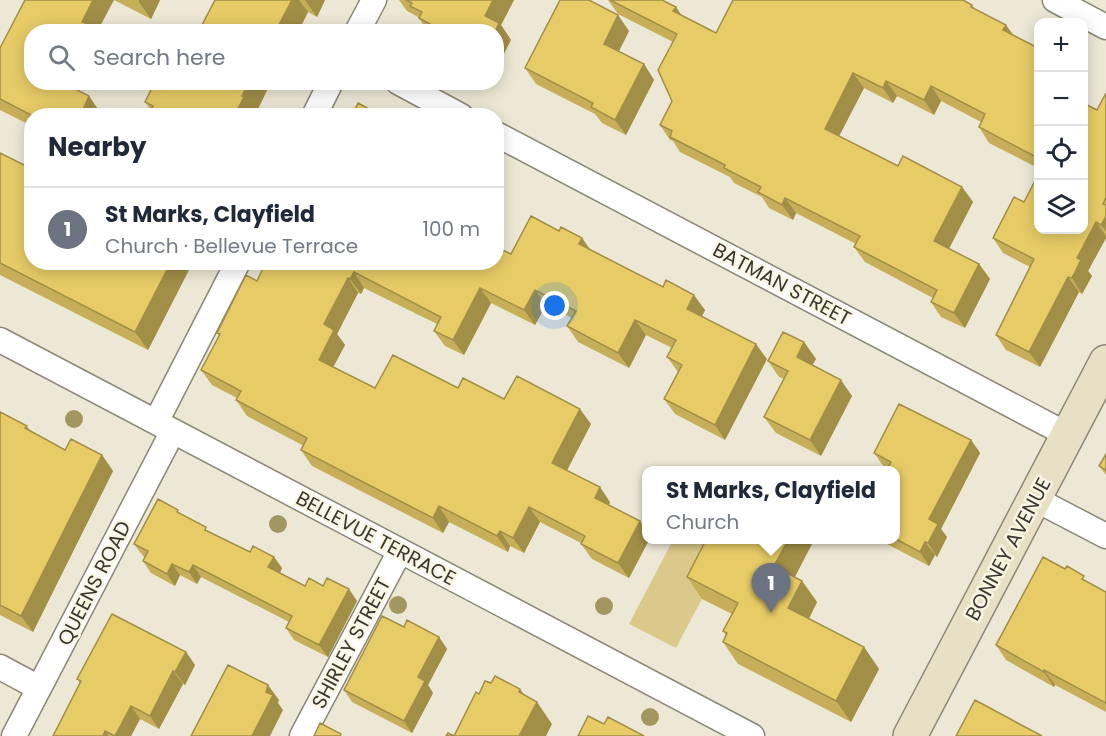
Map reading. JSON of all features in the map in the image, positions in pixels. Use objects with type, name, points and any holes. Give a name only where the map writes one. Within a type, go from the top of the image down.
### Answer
[{"type":"street","points":[[361,24],[374,0]]},
{"type":"street","points":[[1055,0],[1106,27]]},
{"type":"street","points":[[318,108],[327,90]]},
{"type":"street","points":[[413,90],[446,108]]},
{"type":"street","name":"BATMAN STREET","points":[[504,138],[1068,435]]},
{"type":"street","name":"QUEENS ROAD","points":[[15,736],[164,426],[234,270]]},
{"type":"street","name":"BELLEVUE TERRACE","points":[[0,340],[752,736]]},
{"type":"street","name":"BONNEY AVENUE","points":[[910,736],[1106,362]]},
{"type":"street","points":[[1035,499],[1106,536]]},
{"type":"street","name":"SHIRLEY STREET","points":[[302,736],[400,551]]},
{"type":"street","points":[[0,667],[39,688]]},
{"type":"shaded area","points":[[671,544],[731,544],[676,648],[629,624]]},
{"type":"building","points":[[25,0],[93,0],[82,22],[85,24],[24,24],[24,90],[77,90],[89,96],[84,108],[24,108],[24,111],[0,99],[0,48]]},
{"type":"building","points":[[215,0],[292,0],[279,24],[203,24]]},
{"type":"building","points":[[406,0],[493,0],[485,16],[499,23],[430,24],[419,18],[422,12],[410,6],[412,3]]},
{"type":"building","points":[[560,0],[589,0],[618,15],[604,44],[644,64],[615,120],[591,107],[593,103],[525,68]]},
{"type":"building","points":[[610,0],[662,0],[676,7],[673,11],[716,33],[733,0],[963,0],[972,5],[971,7],[1006,25],[1003,30],[1034,46],[1034,156],[979,127],[985,114],[931,86],[924,100],[886,81],[883,88],[853,73],[825,129],[898,166],[903,156],[962,187],[934,241],[979,264],[954,313],[931,302],[937,290],[854,247],[860,236],[785,198],[782,205],[758,192],[761,187],[724,168],[725,165],[670,137],[672,131],[660,125],[672,101],[658,70],[677,34]]},
{"type":"building","points":[[151,90],[245,90],[238,108],[152,108],[153,106],[145,102]]},
{"type":"building","points":[[1106,93],[1106,197],[1103,204],[1106,205],[1106,216],[1101,225],[1096,222],[1077,258],[1081,260],[1072,278],[1068,277],[1029,352],[996,335],[1034,259],[993,238],[1014,197],[1024,202],[1034,183],[1034,234],[1088,234],[1088,106],[1097,110]]},
{"type":"building","points":[[358,103],[367,108],[356,108]]},
{"type":"building","points":[[0,153],[24,165],[24,270],[167,270],[135,332],[0,263]]},
{"type":"building","points":[[531,216],[559,231],[561,227],[582,238],[579,244],[663,287],[666,280],[694,295],[687,309],[756,344],[715,425],[664,399],[682,365],[667,357],[676,340],[635,320],[618,353],[567,326],[576,311],[535,290],[524,310],[480,288],[453,340],[434,331],[441,317],[354,272],[350,279],[348,278],[324,324],[334,330],[319,360],[375,388],[393,355],[458,388],[463,378],[504,399],[517,376],[580,409],[552,463],[600,487],[595,498],[640,521],[618,563],[581,544],[585,536],[529,507],[513,538],[500,531],[497,536],[439,506],[433,518],[301,450],[307,438],[236,400],[241,391],[201,370],[246,275],[257,281],[262,270],[504,270],[504,251],[511,254]]},
{"type":"building","points":[[783,332],[804,342],[797,357],[841,380],[810,440],[764,417],[788,371],[768,361]]},
{"type":"building","points":[[899,404],[971,440],[929,519],[938,524],[928,543],[925,542],[920,552],[900,541],[900,466],[889,466],[891,462],[874,453]]},
{"type":"building","points":[[0,412],[65,450],[71,439],[102,455],[21,616],[0,605]]},
{"type":"building","points":[[1106,454],[1106,470],[1099,466]]},
{"type":"building","points":[[158,499],[206,527],[205,530],[250,552],[253,546],[274,557],[268,567],[305,586],[309,578],[323,586],[327,578],[349,589],[319,645],[286,628],[292,616],[193,565],[189,572],[172,564],[167,574],[143,561],[148,551],[134,544]]},
{"type":"building","points":[[704,544],[786,544],[774,566],[802,581],[788,608],[864,647],[836,701],[723,642],[727,633],[723,631],[738,603],[687,577]]},
{"type":"building","points":[[1043,557],[1065,569],[1067,566],[1084,576],[1082,579],[1106,592],[1106,703],[996,645]]},
{"type":"building","points":[[112,614],[186,652],[175,672],[173,671],[150,716],[131,706],[115,736],[105,731],[103,736],[53,736],[81,681],[77,679]]},
{"type":"building","points":[[382,616],[404,627],[407,620],[439,637],[418,677],[425,681],[404,721],[344,690]]},
{"type":"building","points":[[228,665],[268,685],[266,692],[273,695],[252,736],[191,736]]},
{"type":"building","points":[[495,676],[520,689],[519,692],[537,702],[519,736],[454,736],[476,692],[479,694],[485,681],[491,683]]},
{"type":"building","points":[[975,700],[1042,736],[956,736]]},
{"type":"building","points":[[588,716],[604,724],[608,717],[644,736],[578,736]]},
{"type":"building","points":[[320,723],[341,734],[340,736],[314,736]]},
{"type":"place","name":"St Marks, Clayfield","points":[[771,613]]}]
